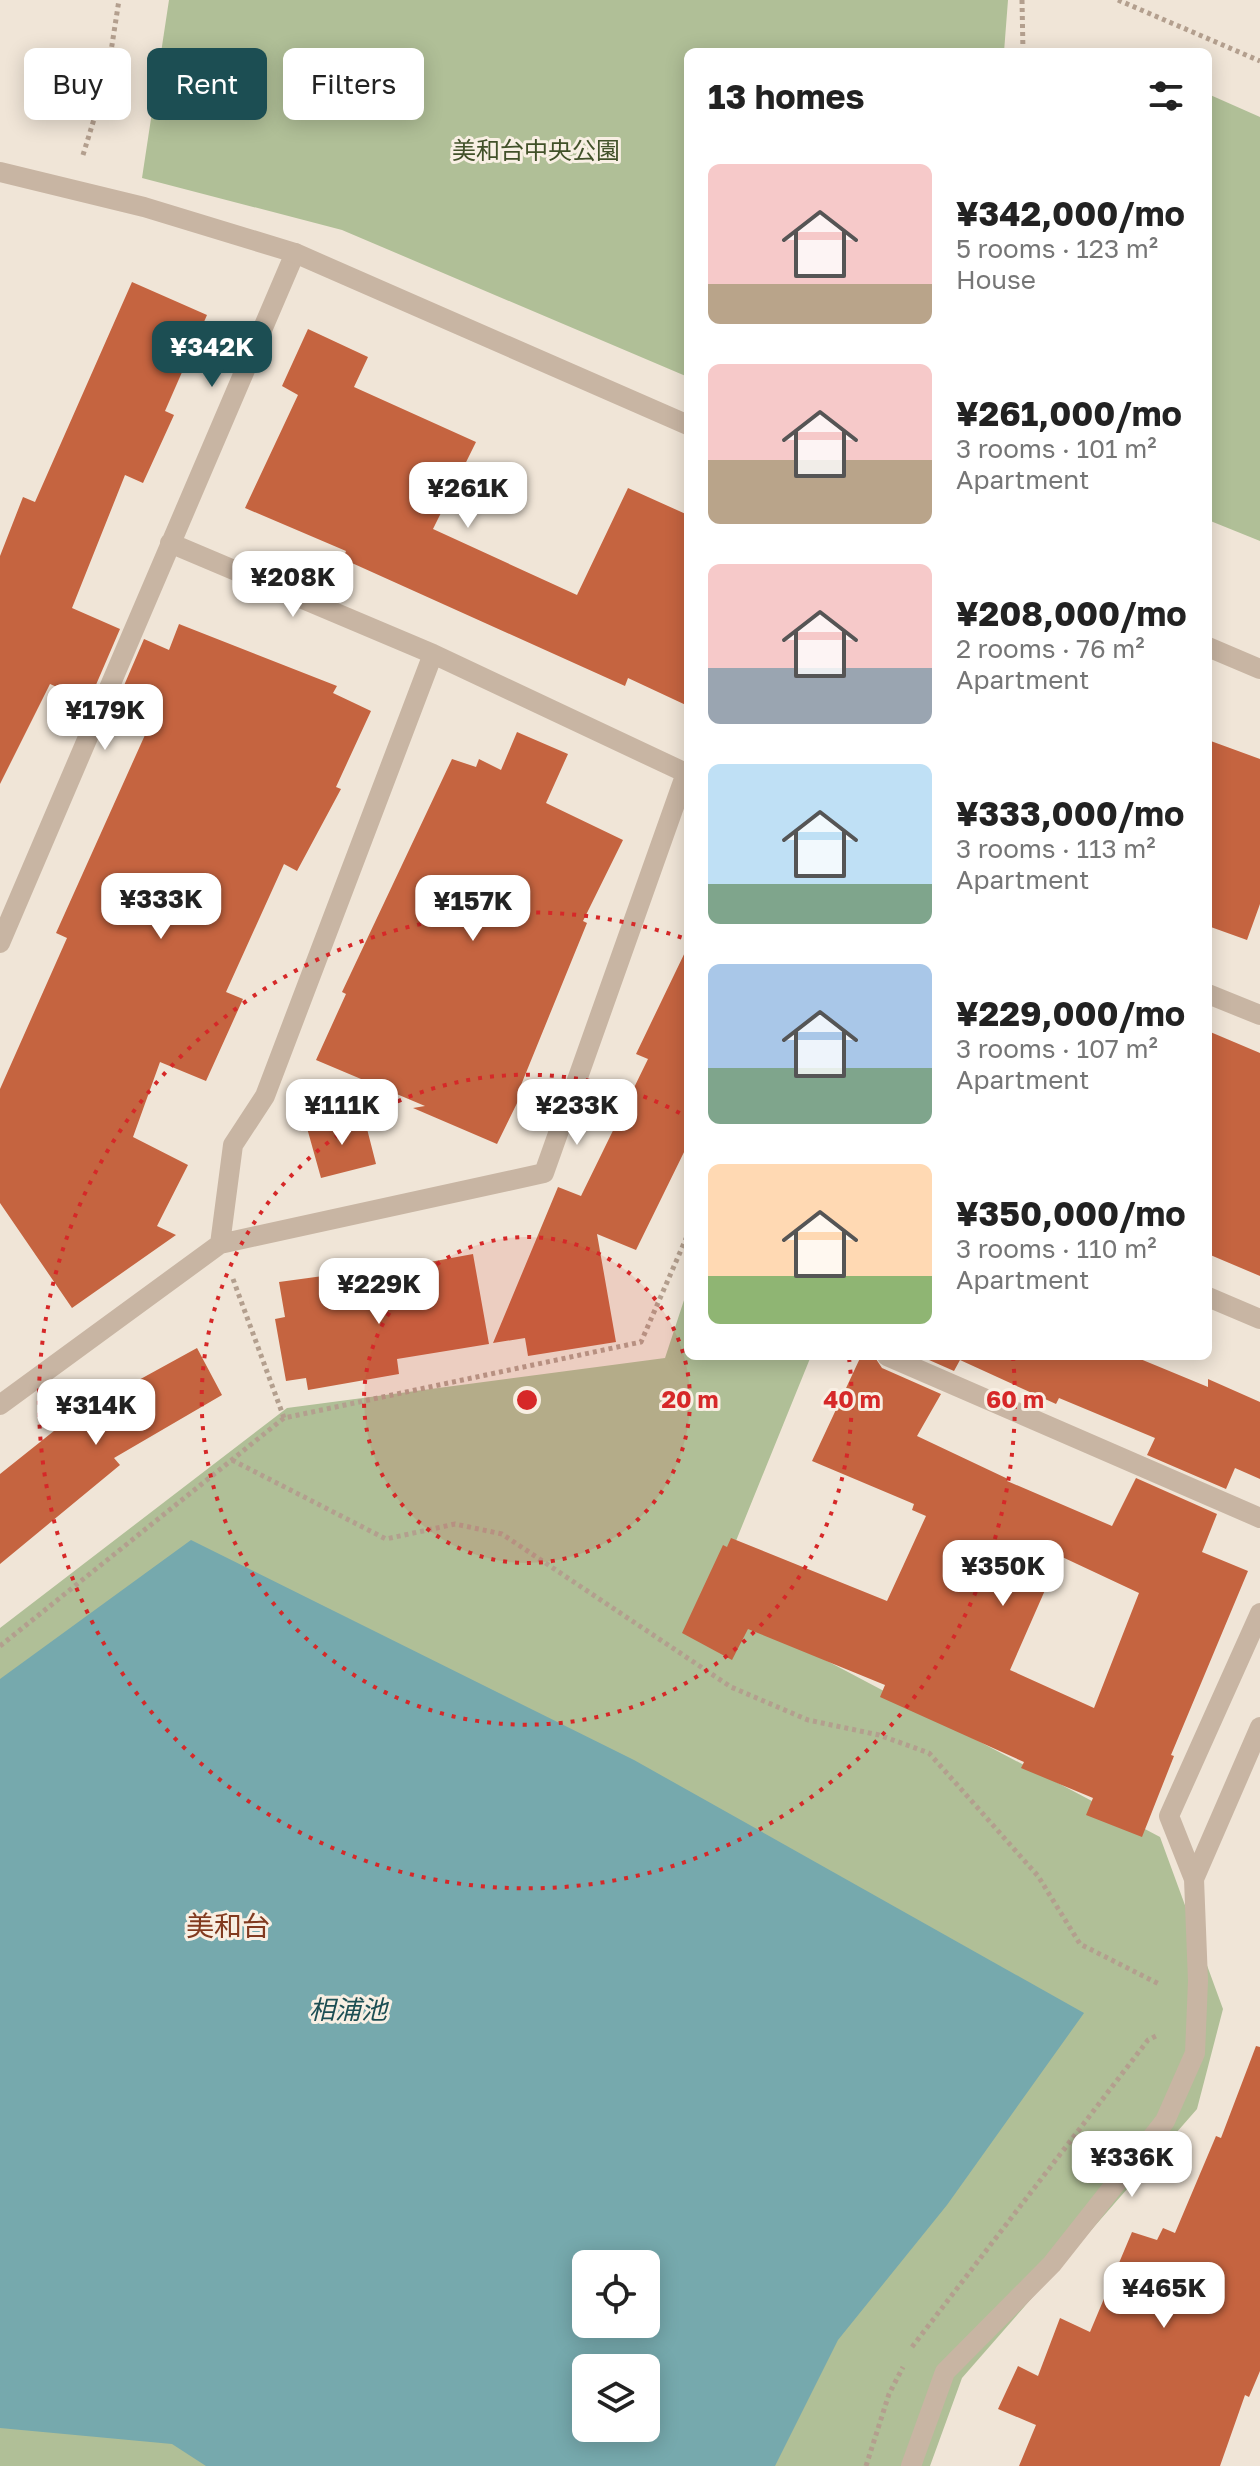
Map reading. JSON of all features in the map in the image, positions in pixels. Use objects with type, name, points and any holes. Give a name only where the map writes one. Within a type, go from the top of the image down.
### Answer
[{"type":"street","points":[[0,172],[73,189],[295,253],[684,423]]},
{"type":"street","points":[[0,943],[295,253]]},
{"type":"street","points":[[170,543],[433,654],[684,772]]},
{"type":"street","points":[[1212,649],[1260,669]]},
{"type":"street","points":[[220,1244],[233,1145],[265,1096],[433,654]]},
{"type":"street","points":[[0,1405],[220,1244],[544,1173],[684,779]]},
{"type":"street","points":[[1212,996],[1260,1015]]},
{"type":"street","points":[[1212,1299],[1260,1319]]},
{"type":"street","points":[[896,1360],[1260,1518]]},
{"type":"street","points":[[911,2466],[945,2372],[1052,2264],[1165,2121],[1195,2053],[1194,1879],[1169,1816],[1260,1613]]},
{"type":"street","points":[[1194,1879],[1260,1727]]},
{"type":"path","points":[[73,189],[107,77],[119,0]]},
{"type":"path","points":[[1022,0],[1023,48]]},
{"type":"path","points":[[1118,0],[1260,61]]},
{"type":"path","points":[[0,1646],[284,1418],[641,1342],[684,1243]]},
{"type":"path","points":[[220,1244],[284,1418]]},
{"type":"path","points":[[232,1460],[386,1539],[455,1524],[502,1534],[731,1687],[808,1720],[879,1735],[929,1753],[1038,1876],[1080,1944],[1156,1981],[1197,2012],[1148,2040],[917,2338],[910,2352]]},
{"type":"path","points":[[866,2466],[889,2394],[903,2366]]},
{"type":"green space","name":"美和台中央公園","points":[[169,0],[1008,0],[1004,48],[684,48],[684,375],[342,230],[142,178],[151,120],[267,120],[267,48],[162,48]]},
{"type":"green space","points":[[1212,96],[1260,117],[1260,541],[1212,522]]},
{"type":"green space","name":"相浦池","points":[[684,1300],[684,1360],[809,1360],[712,1600],[1160,1837],[1223,2009],[1197,2109],[962,2378],[930,2466],[0,2466],[0,1628],[287,1408],[665,1358]]},
{"type":"water","name":"相浦池","points":[[191,1540],[634,1760],[1084,2013],[947,2205],[838,2340],[775,2466],[206,2466],[172,2444],[0,2428],[0,1679]]},
{"type":"building","points":[[132,282],[207,315],[165,411],[174,415],[143,483],[125,475],[72,608],[120,629],[89,701],[50,684],[0,784],[0,556],[23,497],[35,502]]},
{"type":"building","points":[[308,329],[368,357],[354,387],[476,442],[433,529],[577,595],[628,488],[684,513],[684,704],[628,678],[625,686],[343,559],[346,551],[245,508],[298,395],[282,386]]},
{"type":"building","points":[[179,624],[337,686],[333,693],[371,711],[336,787],[341,789],[297,871],[284,864],[226,992],[243,999],[206,1081],[160,1062],[133,1137],[188,1165],[157,1226],[176,1235],[72,1308],[0,1203],[0,1089],[67,938],[56,933],[149,726],[113,711],[144,639],[169,650]]},
{"type":"building","points":[[517,732],[568,754],[546,803],[623,840],[583,921],[587,923],[521,1085],[525,1087],[497,1144],[413,1108],[425,1106],[316,1060],[346,994],[342,992],[452,759],[476,767],[479,759],[501,770]]},
{"type":"building","points":[[1212,741],[1260,759],[1260,904],[1247,940],[1212,927]]},
{"type":"building","points":[[684,954],[684,1152],[636,1250],[597,1234],[616,1342],[528,1356],[525,1338],[493,1343],[558,1187],[581,1196],[648,1059],[636,1054]]},
{"type":"building","points":[[1212,1033],[1260,1053],[1260,1276],[1212,1256]]},
{"type":"building","points":[[364,1117],[376,1164],[321,1178],[307,1128]]},
{"type":"building","points":[[473,1254],[489,1344],[397,1359],[399,1374],[308,1390],[306,1378],[286,1381],[275,1319],[285,1317],[279,1282],[323,1276],[328,1308],[423,1290],[419,1264]]},
{"type":"building","points":[[197,1348],[222,1395],[114,1458],[120,1465],[0,1564],[0,1474],[84,1407],[86,1409]]},
{"type":"building","points":[[859,1360],[877,1360],[882,1368],[941,1394],[917,1436],[1007,1481],[1112,1526],[1136,1478],[1217,1514],[1202,1552],[1248,1571],[1171,1755],[1174,1756],[1142,1837],[1086,1815],[1093,1798],[1021,1768],[1024,1762],[880,1697],[885,1685],[748,1629],[732,1660],[682,1633],[723,1545],[727,1547],[731,1538],[887,1601],[926,1516],[912,1510],[914,1504],[812,1461]],"holes":[[[1060,1556],[1139,1593],[1094,1708],[1010,1670]]]},
{"type":"building","points":[[929,1360],[960,1360],[954,1371]]},
{"type":"building","points":[[960,1360],[1143,1360],[1208,1387],[1208,1379],[1260,1402],[1260,1479],[1235,1468],[1226,1489],[1147,1455],[1155,1438],[1059,1398],[1056,1404]]},
{"type":"building","points":[[1256,2046],[1260,2047],[1260,2371],[1249,2397],[1245,2395],[1220,2466],[1019,2466],[1036,2425],[998,2409],[1018,2366],[1038,2376],[1060,2318],[1090,2332],[1132,2232],[1157,2240],[1163,2228],[1175,2233],[1216,2136],[1221,2138]]},
{"type":"district","name":"美和台","points":[[228,1925]]}]
